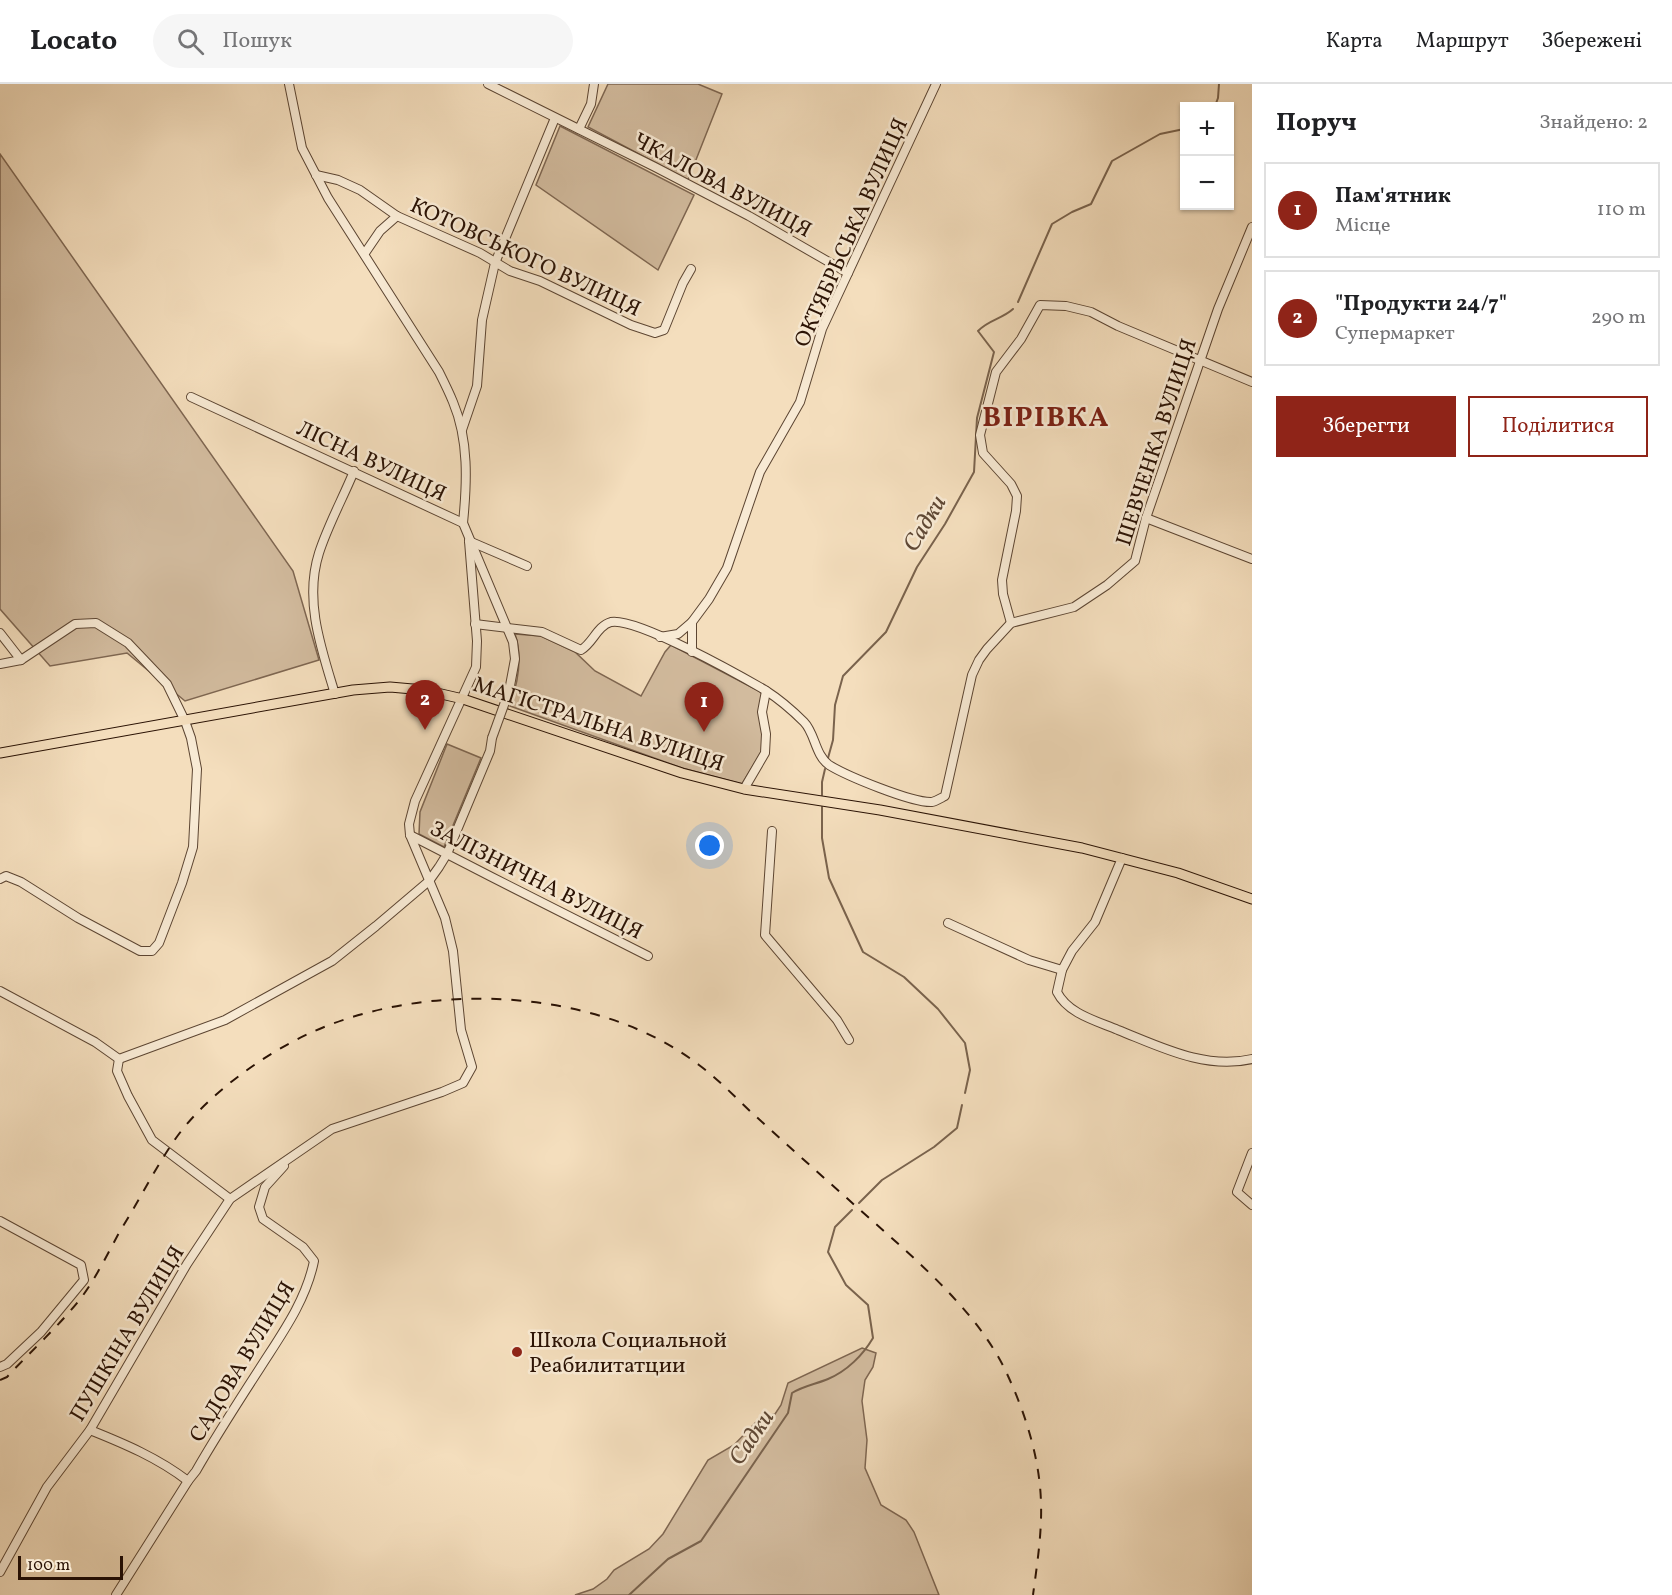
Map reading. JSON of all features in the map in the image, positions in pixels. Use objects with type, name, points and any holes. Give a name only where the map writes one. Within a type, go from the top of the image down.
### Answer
[{"type":"main road","name":"МАГІСТРАЛЬНА ВУЛИЦЯ","points":[[0,753],[335,694],[390,687],[424,690],[463,699],[682,773],[744,789],[986,829],[1122,858],[1178,873],[1252,898]]},
{"type":"street","points":[[289,84],[302,148],[316,175],[328,198],[439,372],[454,402],[466,460],[463,523]]},
{"type":"street","name":"ЧКАЛОВА ВУЛИЦЯ","points":[[488,84],[749,216],[848,273]]},
{"type":"street","points":[[579,129],[591,104],[594,84]]},
{"type":"street","name":"ОКТЯБРЬСЬКА ВУЛИЦЯ","points":[[692,622],[727,568],[760,472],[800,402],[822,329],[936,84]]},
{"type":"street","points":[[461,431],[477,386],[482,320],[495,263],[555,118]]},
{"type":"street","name":"КОТОВСЬКОГО ВУЛИЦЯ","points":[[316,175],[338,180],[360,190],[398,216],[480,253],[510,271],[540,281],[631,325],[655,333],[664,330],[691,269]]},
{"type":"street","points":[[365,253],[380,231],[398,216]]},
{"type":"street","name":"ШЕВЧЕНКА ВУЛИЦЯ","points":[[1011,622],[1074,607],[1107,585],[1135,561],[1146,518],[1218,309],[1252,227]]},
{"type":"street","points":[[475,624],[542,632],[581,650],[601,627],[610,622],[622,622],[645,629],[765,691],[784,704],[806,724],[826,763],[868,783],[905,796],[933,802],[945,796],[972,675],[979,660],[1011,622],[1003,594],[1002,580],[1017,496],[1011,484],[983,453],[980,435],[996,372],[1021,339],[1040,305],[1066,306],[1091,312],[1118,326],[1252,382]]},
{"type":"street","name":"ЛІСНА ВУЛИЦЯ","points":[[190,396],[463,523],[469,541]]},
{"type":"street","points":[[335,694],[313,616],[314,574],[319,552],[354,471]]},
{"type":"street","points":[[1146,518],[1252,560]]},
{"type":"street","points":[[469,541],[527,566]]},
{"type":"street","points":[[410,835],[409,824],[415,801],[476,667],[477,641],[469,541]]},
{"type":"street","points":[[119,1059],[225,1020],[332,961],[429,881],[447,854],[490,751],[492,738],[509,691],[516,659],[513,642],[469,541]]},
{"type":"street","points":[[660,637],[678,634],[692,622]]},
{"type":"street","points":[[692,622],[692,652]]},
{"type":"street","points":[[0,664],[21,660],[75,624],[96,623],[129,643],[167,684],[185,721],[197,769],[193,847],[159,943],[152,951],[141,951],[99,929],[21,882],[6,876],[0,879]]},
{"type":"street","points":[[0,633],[21,660]]},
{"type":"street","points":[[744,789],[765,753],[766,734],[762,712],[765,691]]},
{"type":"street","points":[[772,831],[764,921],[765,935],[830,1011],[849,1040]]},
{"type":"street","name":"ЗАЛІЗНИЧНА ВУЛИЦЯ","points":[[410,835],[557,912],[648,956]]},
{"type":"street","name":"ПУШКІНА ВУЛИЦЯ","points":[[0,1572],[47,1487],[90,1430],[176,1282],[231,1199],[332,1129],[463,1083],[472,1067],[460,1030],[453,951],[445,918],[410,835]]},
{"type":"street","points":[[1122,858],[1105,903],[1095,922],[1072,951],[1062,970],[1057,992],[1062,1003],[1086,1017],[1164,1050],[1194,1058],[1223,1062],[1252,1059]]},
{"type":"street","points":[[948,923],[1029,960],[1062,970]]},
{"type":"street","points":[[0,991],[95,1042],[119,1059]]},
{"type":"street","points":[[119,1059],[117,1071],[152,1140],[231,1199]]},
{"type":"street","points":[[1252,1153],[1237,1192],[1252,1205]]},
{"type":"street","name":"САДОВА ВУЛИЦЯ","points":[[116,1595],[297,1307],[310,1277],[314,1261],[303,1247],[263,1219],[259,1207],[265,1187],[293,1155]]},
{"type":"street","points":[[0,1221],[81,1265],[84,1280],[41,1332],[7,1364],[0,1367]]},
{"type":"street","points":[[90,1430],[151,1456],[188,1481]]},
{"type":"shaded area","points":[[608,84],[698,84],[722,94],[688,180],[588,127]]},
{"type":"shaded area","points":[[560,126],[694,195],[658,270],[536,185]]},
{"type":"shaded area","points":[[0,154],[293,571],[319,660],[185,701],[127,653],[50,666],[0,609]]},
{"type":"shaded area","points":[[515,634],[541,636],[575,652],[595,671],[641,696],[671,645],[763,695],[762,751],[742,784],[682,768],[510,706],[518,670],[519,652]]},
{"type":"shaded area","points":[[447,744],[481,758],[444,847],[419,834],[420,812]]},
{"type":"shaded area","points":[[862,1348],[876,1353],[873,1367],[865,1380],[862,1401],[867,1440],[865,1468],[881,1505],[906,1520],[914,1532],[939,1595],[575,1595],[593,1589],[607,1579],[614,1570],[649,1549],[663,1534],[708,1460],[734,1445],[761,1417],[775,1414],[781,1405],[788,1383]]},
{"type":"waterway","name":"Садки","points":[[1216,102],[1219,84]]},
{"type":"waterway","name":"Садки","points":[[1018,302],[1052,224],[1091,204],[1112,161],[1160,134],[1180,130]]},
{"type":"waterway","name":"Садки","points":[[828,758],[833,740],[835,705],[843,676],[886,632],[917,567],[945,524],[974,472],[977,418],[994,352],[978,331],[1013,309]]},
{"type":"waterway","name":"Садки","points":[[822,795],[825,769]]},
{"type":"waterway","name":"Садки","points":[[822,807],[822,838],[829,878],[863,952],[904,977],[938,1009],[965,1043],[970,1070],[965,1093]]},
{"type":"waterway","name":"Садки","points":[[859,1203],[882,1180],[934,1147],[957,1128],[962,1105]]},
{"type":"waterway","name":"Садки","points":[[629,1595],[668,1559],[701,1541],[788,1413],[792,1393],[842,1372],[873,1338],[868,1305],[846,1285],[828,1252],[835,1227],[852,1210]]},
{"type":"railway","points":[[0,1380],[7,1377],[81,1298],[161,1161],[188,1122],[219,1092],[253,1066],[308,1034],[354,1017],[403,1005],[455,999],[508,1000],[561,1006],[611,1019],[658,1039],[699,1065],[915,1259],[959,1303],[995,1351],[1008,1376],[1021,1406],[1035,1454],[1041,1514],[1033,1595]]},
{"type":"place","name":"\"Продукти 24/7\"","points":[[425,730]]},
{"type":"place","name":"Пам'ятник","points":[[704,732]]},
{"type":"place","name":"Школа Социальной Реабилитатции","points":[[517,1352]]},
{"type":"district","name":"ВІРІВКА","points":[[1046,416]]}]
